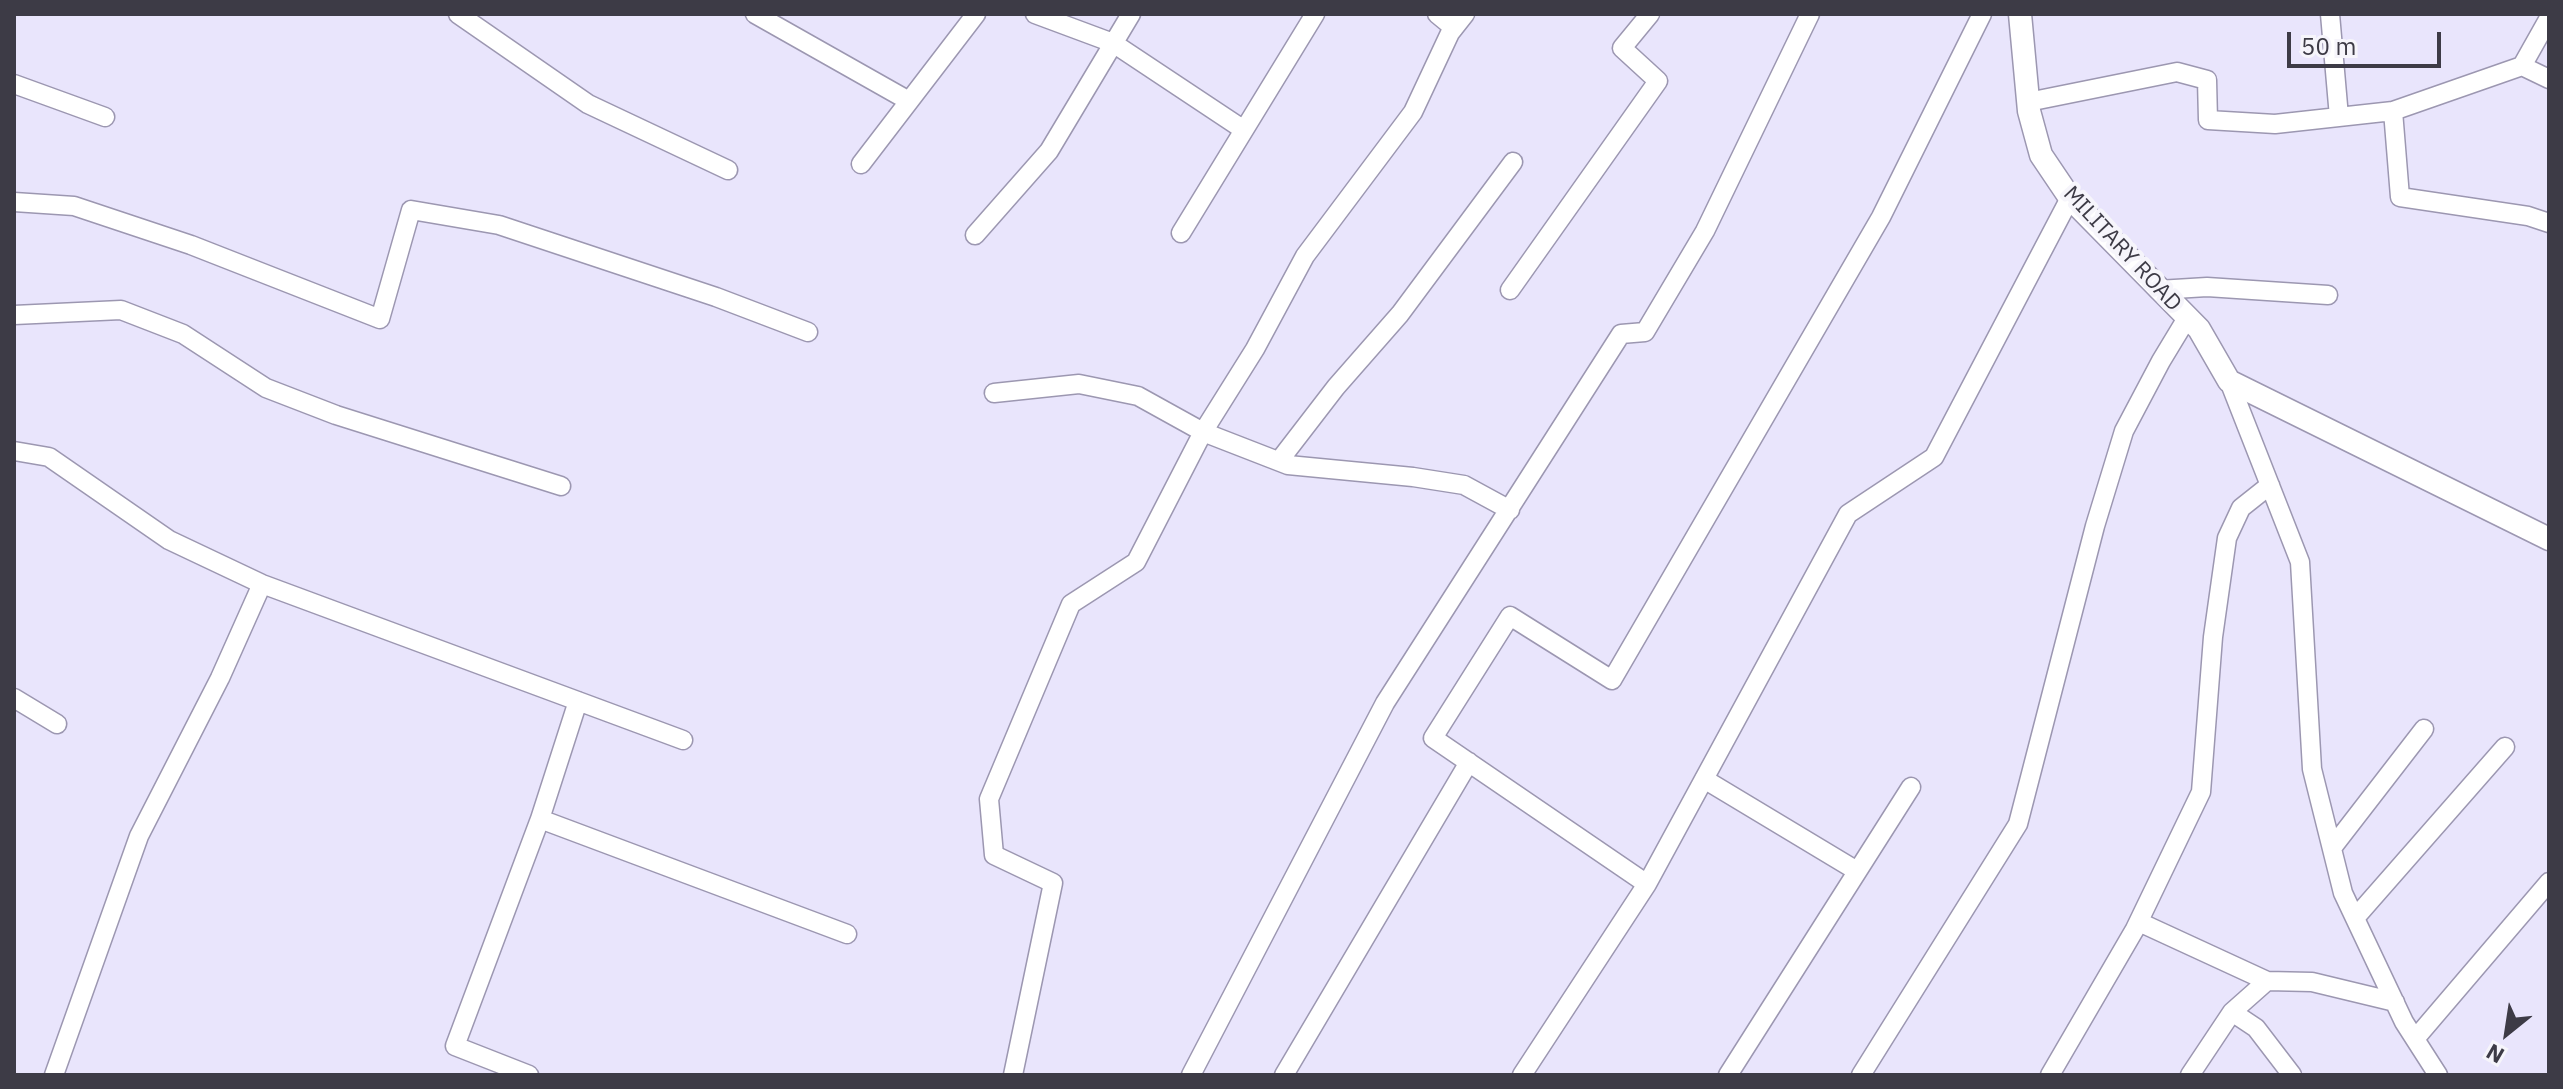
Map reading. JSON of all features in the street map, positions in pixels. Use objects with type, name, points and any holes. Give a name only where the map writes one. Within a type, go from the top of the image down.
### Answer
[{"type":"street","points":[[458,14],[588,104],[728,170]]},
{"type":"street","points":[[755,14],[909,101]]},
{"type":"street","points":[[861,164],[976,14]]},
{"type":"street","points":[[1035,14],[1113,43],[1244,130]]},
{"type":"street","points":[[975,235],[1049,151],[1131,14]]},
{"type":"street","points":[[1181,233],[1315,14]]},
{"type":"street","points":[[1013,1075],[1053,883],[994,855],[989,799],[1071,604],[1136,562],[1203,432],[1255,349],[1305,256],[1413,112],[1460,21],[1437,14]]},
{"type":"street","points":[[1510,290],[1658,81],[1622,48],[1650,14]]},
{"type":"street","points":[[1191,1075],[1385,703],[1621,334],[1645,332],[1705,231],[1810,14]]},
{"type":"street","points":[[1647,884],[1433,738],[1510,616],[1612,680],[1881,217],[1982,14]]},
{"type":"street","name":"MILITARY ROAD","points":[[2020,14],[2028,102],[2041,155],[2070,198],[2199,329],[2229,381]]},
{"type":"street","points":[[2330,14],[2339,117]]},
{"type":"street","points":[[2028,102],[2177,72],[2207,80],[2208,120],[2275,124],[2393,111],[2522,66],[2549,18]]},
{"type":"street","points":[[2522,66],[2549,79]]},
{"type":"street","points":[[14,84],[105,117]]},
{"type":"street","points":[[2393,111],[2400,197],[2528,216],[2549,223]]},
{"type":"street","points":[[1279,461],[1336,387],[1400,314],[1513,162]]},
{"type":"street","points":[[1522,1075],[1647,884],[1848,514],[1934,457],[2070,198]]},
{"type":"street","points":[[14,202],[74,206],[191,245],[380,319],[411,210],[499,225],[716,297],[808,332]]},
{"type":"street","points":[[2158,290],[2207,287],[2328,295]]},
{"type":"street","points":[[14,315],[121,310],[183,334],[266,388],[336,415],[561,486]]},
{"type":"street","points":[[1861,1075],[2018,824],[2090,541],[2124,431],[2187,318]]},
{"type":"street","points":[[2229,381],[2300,562],[2312,769],[2343,893],[2395,1002],[2438,1075]]},
{"type":"street","points":[[2229,381],[2549,539]]},
{"type":"street","points":[[994,393],[1079,384],[1138,396],[1203,432],[1288,465],[1464,485],[1510,510]]},
{"type":"street","points":[[14,451],[49,457],[169,540],[262,584],[683,740]]},
{"type":"street","points":[[2050,1075],[2139,922],[2201,792],[2213,637],[2227,538],[2241,508],[2270,485]]},
{"type":"street","points":[[54,1075],[139,836],[220,678],[262,584]]},
{"type":"street","points":[[14,698],[57,724]]},
{"type":"street","points":[[529,1075],[455,1046],[540,819],[578,701]]},
{"type":"street","points":[[2332,848],[2424,729]]},
{"type":"street","points":[[2355,918],[2505,747]]},
{"type":"street","points":[[1284,1075],[1469,762]]},
{"type":"street","points":[[1704,779],[1857,871]]},
{"type":"street","points":[[1728,1075],[1911,787]]},
{"type":"street","points":[[540,819],[847,934]]},
{"type":"street","points":[[2415,1039],[2549,882]]},
{"type":"street","points":[[2139,922],[2267,981],[2312,982],[2395,1002]]},
{"type":"street","points":[[2190,1075],[2232,1012],[2267,981]]},
{"type":"street","points":[[2232,1012],[2256,1028],[2292,1075]]}]
